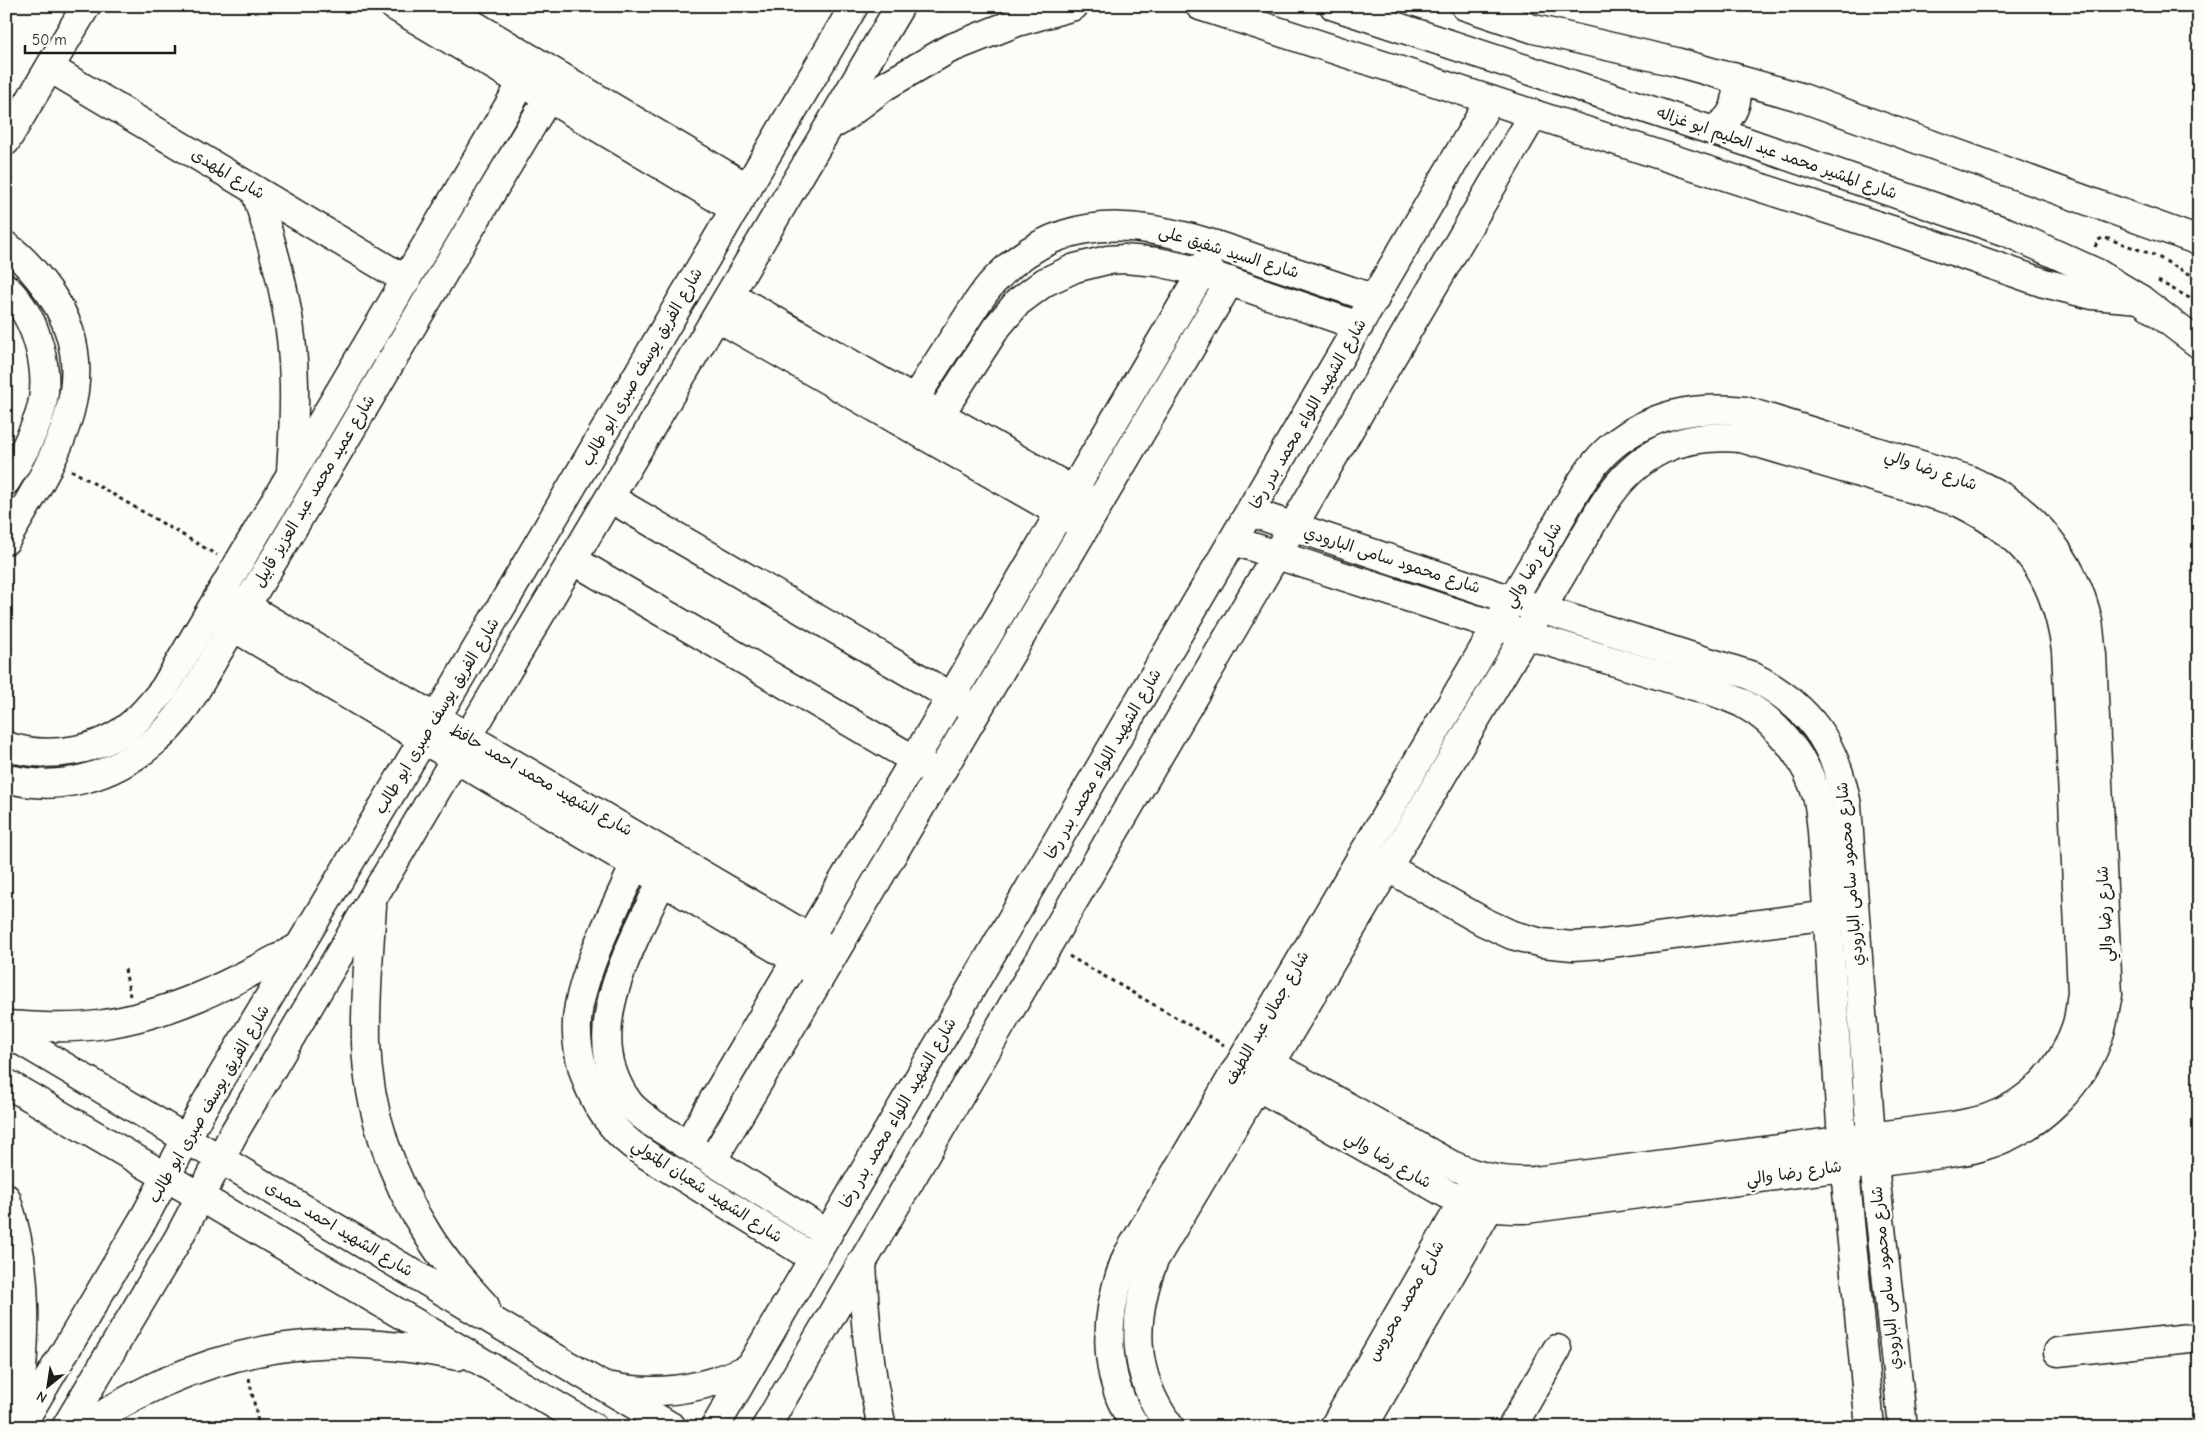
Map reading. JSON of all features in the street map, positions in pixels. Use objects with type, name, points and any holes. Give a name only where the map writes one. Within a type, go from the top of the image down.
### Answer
[{"type":"street","points":[[6,142],[86,6]]},
{"type":"street","points":[[394,6],[528,72],[742,198]]},
{"type":"street","points":[[442,6],[528,72]]},
{"type":"street","name":"شارع الفريق يوسف صبرى ابو طالب","points":[[20,1427],[167,1177],[209,1097],[430,729],[854,6]]},
{"type":"street","points":[[66,1427],[201,1197],[236,1131],[900,6]]},
{"type":"street","points":[[827,131],[885,86],[949,49],[1016,22],[1074,6]]},
{"type":"street","points":[[1200,6],[1907,235],[2044,283],[2092,295],[2146,289]]},
{"type":"street","name":"شارع المشير محمد عبد الحليم ابو غزاله","points":[[1334,6],[1712,130],[2009,233],[2097,273],[2146,289],[2199,344]]},
{"type":"street","points":[[1465,6],[1498,11],[1572,39],[1733,76],[1764,85],[1825,105],[2161,228],[2199,240]]},
{"type":"street","name":"شارع المهدى","points":[[50,68],[406,280]]},
{"type":"street","name":"شارع عميد محمد عبد العزيز قابيل","points":[[6,746],[37,752],[66,751],[90,747],[119,733],[138,719],[164,689],[528,72]]},
{"type":"street","points":[[1712,130],[1720,126],[1733,112],[1737,94],[1733,76]]},
{"type":"street","points":[[1747,142],[1750,112],[1764,85]]},
{"type":"street","name":"شارع عميد محمد عبد العزيز قابيل","points":[[6,778],[32,783],[54,784],[77,782],[98,776],[139,754],[174,722],[187,704],[240,616],[555,88]]},
{"type":"street","name":"شارع الشهيد اللواء محمد بدر رخا","points":[[715,1427],[1490,100]]},
{"type":"street","points":[[766,1427],[1278,555],[1534,114]]},
{"type":"street","points":[[255,190],[273,246],[286,302],[291,341],[294,418],[291,476]]},
{"type":"street","name":"شارع السيد شفيق على","points":[[908,411],[954,338],[992,283],[1012,263],[1036,247],[1063,235],[1091,228],[1120,226],[1148,228],[1215,244],[1375,299]]},
{"type":"street","points":[[2161,228],[2199,260]]},
{"type":"street","points":[[687,1146],[1202,272],[1215,244]]},
{"type":"street","points":[[6,246],[38,276],[62,310],[73,346],[76,384],[69,421],[53,460],[6,540]]},
{"type":"street","name":"شارع السيد شفيق على","points":[[933,425],[996,328],[1018,302],[1045,282],[1075,268],[1107,260],[1124,259],[1158,262],[1202,272],[1359,326]]},
{"type":"street","points":[[712,1161],[1230,281]]},
{"type":"street","points":[[6,288],[29,319],[40,350],[44,382],[40,415],[27,444],[6,481]]},
{"type":"street","points":[[723,306],[1092,516]]},
{"type":"street","points":[[376,331],[401,346]]},
{"type":"street","name":"شارع رضا والي","points":[[1497,626],[1591,469],[1610,448],[1634,430],[1660,418],[1688,410],[1745,411],[1819,447],[1958,502],[1987,516],[2006,530],[2034,560],[2050,587],[2061,618],[2066,650],[2082,992],[2077,1026],[2064,1056],[2043,1083],[2017,1105],[1987,1119],[1954,1126],[1873,1150]]},
{"type":"street","name":"شارع رضا والي","points":[[1251,1066],[1477,1176],[1504,1181],[1535,1181],[1873,1150],[1984,1146],[2016,1133],[2044,1114],[2063,1096],[2088,1061],[2101,1029],[2108,995],[2092,655],[2087,618],[2075,582],[2051,542],[2032,521],[2003,497],[1970,480],[1819,447],[1716,436],[1692,439],[1670,445],[1631,469],[1615,486],[1525,634]]},
{"type":"street","points":[[610,498],[977,712]]},
{"type":"street","name":"شارع محمود سامى البارودي","points":[[1250,512],[1512,600],[1750,676],[1775,688],[1797,706],[1816,727],[1831,751],[1842,777],[1847,805],[1873,1150],[1903,1427]]},
{"type":"street","name":"شارع محمود سامى البارودي","points":[[1234,541],[1497,626],[1714,692],[1742,704],[1768,722],[1790,744],[1807,770],[1818,800],[1822,831],[1843,1153],[1870,1427]]},
{"type":"street","points":[[573,560],[939,775]]},
{"type":"street","name":"شارع الشهيد محمد احمد حافظ","points":[[216,603],[828,964]]},
{"type":"street","name":"شارع جمال عبد اللطيف","points":[[1170,1427],[1159,1412],[1145,1382],[1138,1350],[1138,1318],[1144,1286],[1154,1260],[1251,1066],[1363,854],[1497,626]]},
{"type":"street","name":"شارع جمال عبد اللطيف","points":[[1136,1427],[1118,1391],[1110,1356],[1109,1319],[1116,1282],[1127,1256],[1251,1066],[1387,867],[1525,634]]},
{"type":"street","name":"شارع الشهيد محمد احمد حافظ","points":[[462,748],[635,864],[662,880],[803,949]]},
{"type":"street","points":[[2071,766],[2098,765]]},
{"type":"street","points":[[1363,854],[1484,922],[1512,934],[1542,942],[1573,946],[1603,944],[1855,912]]},
{"type":"street","name":"شارع الشهيد شعبان المتولي","points":[[635,864],[598,946],[579,1006],[578,1038],[581,1062],[595,1100],[612,1126],[638,1149],[813,1258]]},
{"type":"street","name":"شارع الشهيد شعبان المتولي","points":[[662,880],[610,999],[607,1029],[608,1056],[616,1081],[630,1104],[652,1123],[828,1234]]},
{"type":"street","points":[[372,900],[366,1044],[372,1094],[385,1144],[404,1191],[428,1236],[459,1277],[502,1326]]},
{"type":"street","points":[[6,1025],[59,1028],[97,1025],[134,1019],[190,1002],[242,978],[301,946]]},
{"type":"street","name":"شارع الشهيد احمد حمدى","points":[[6,1032],[672,1427]]},
{"type":"street","name":"شارع رضا والي","points":[[1251,1066],[1449,1195],[1489,1208],[1526,1209],[1843,1153]]},
{"type":"street","points":[[6,1083],[593,1427]]},
{"type":"street","name":"شارع محمد محروس","points":[[1334,1427],[1477,1176]]},
{"type":"street","name":"شارع محمد محروس","points":[[1363,1427],[1504,1181]]},
{"type":"street","points":[[6,1198],[21,1262],[25,1320],[22,1378],[15,1427]]},
{"type":"street","points":[[862,1262],[865,1322],[871,1379],[882,1427]]},
{"type":"street","points":[[1860,1323],[1891,1318]]},
{"type":"street","points":[[2058,1352],[2199,1336]]},
{"type":"street","points":[[86,1427],[138,1394],[190,1370],[244,1354],[303,1344],[362,1342],[421,1349],[480,1360]]},
{"type":"street","points":[[1512,1427],[1558,1349]]},
{"type":"street","points":[[602,1385],[642,1392],[683,1389],[728,1378],[749,1368]]},
{"type":"path","points":[[2096,253],[2095,245],[2098,240],[2103,238],[2154,255],[2199,279]]},
{"type":"path","points":[[2146,289],[2199,304]]},
{"type":"path","points":[[53,460],[237,567]]},
{"type":"path","points":[[1049,944],[1251,1066]]},
{"type":"path","points":[[244,1354],[259,1427]]}]
